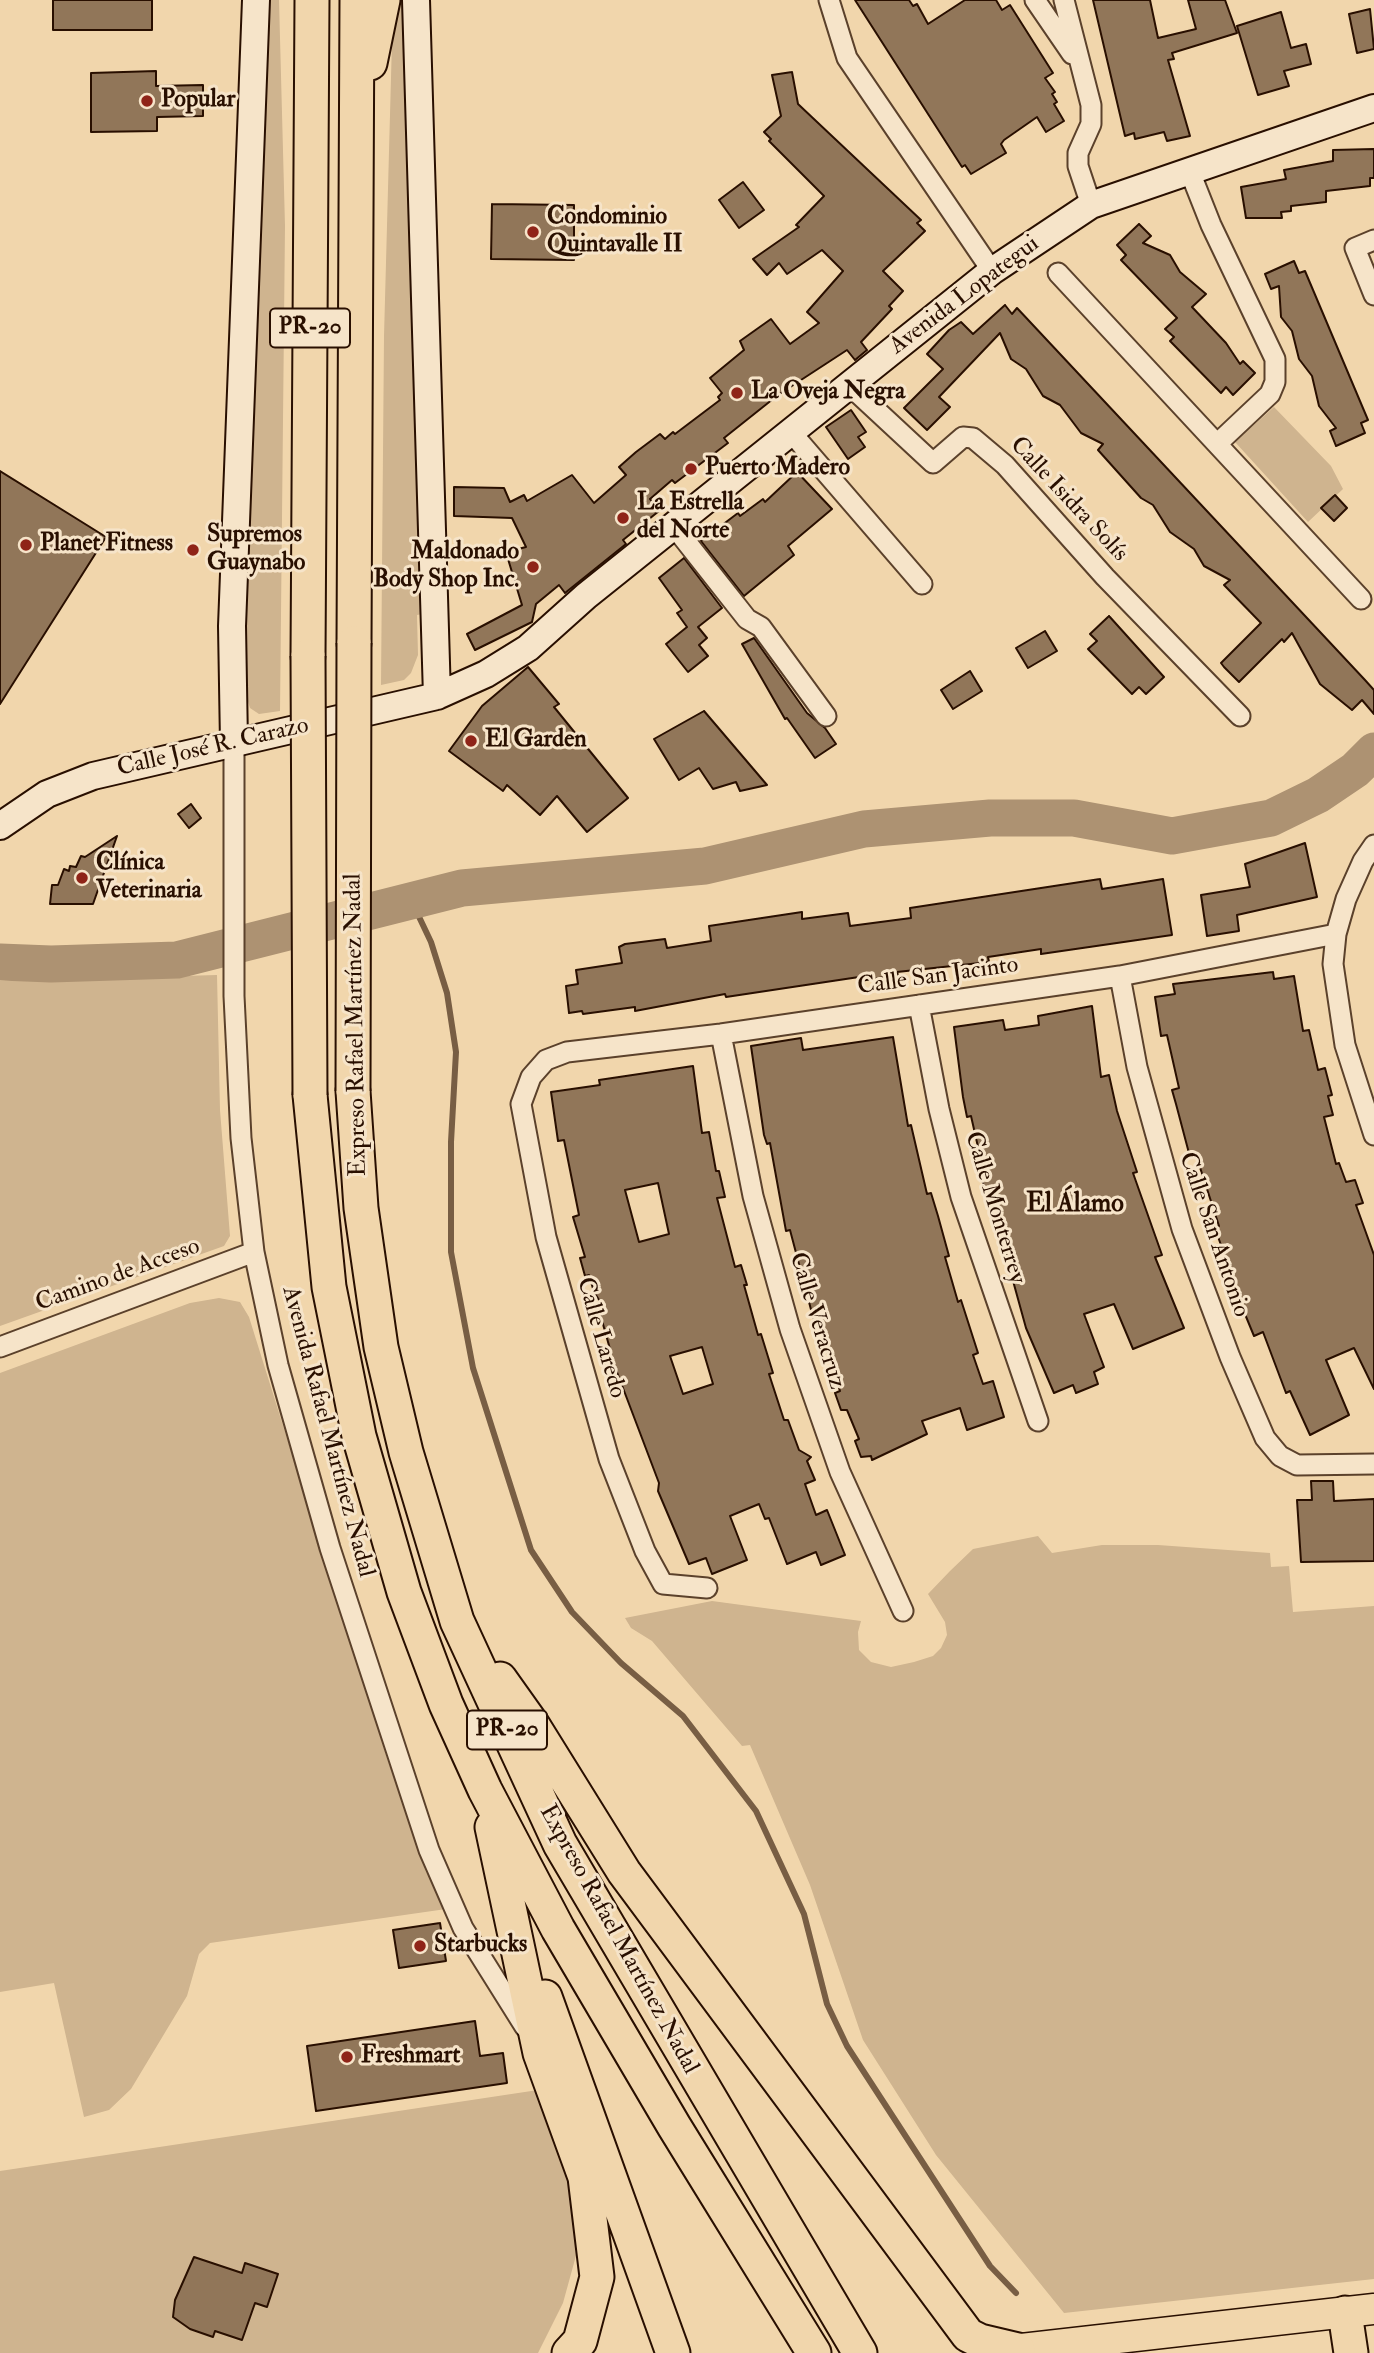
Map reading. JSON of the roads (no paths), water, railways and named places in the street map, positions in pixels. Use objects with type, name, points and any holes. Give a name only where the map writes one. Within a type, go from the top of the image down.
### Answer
[{"type":"highway","points":[[289,0],[312,114]]},
{"type":"highway","name":"Expreso Rafael Martínez Nadal","points":[[312,0],[308,656],[310,1095],[329,1287],[359,1436],[404,1592],[446,1704],[485,1790],[578,1964],[674,2126],[793,2314],[814,2353]]},
{"type":"highway","name":"Expreso Rafael Martínez Nadal","points":[[357,0],[353,1091],[361,1208],[381,1347],[406,1451],[457,1621],[559,1844],[860,2353]]},
{"type":"highway","points":[[357,117],[383,0]]},
{"type":"highway","points":[[457,1621],[532,1724],[624,1872],[968,2334],[1004,2352]]},
{"type":"highway","points":[[485,1790],[540,2053],[585,2177],[617,2235],[636,2288],[668,2342]]},
{"type":"highway","points":[[506,1897],[568,2057],[668,2342]]},
{"type":"highway","points":[[569,2353],[580,2341],[597,2277],[585,2177]]},
{"type":"highway","points":[[1350,2353],[1360,2311]]},
{"type":"main road","points":[[1004,2352],[1360,2311]]},
{"type":"street","points":[[234,743],[233,612],[256,0]]},
{"type":"street","points":[[415,0],[437,696]]},
{"type":"street","points":[[829,0],[847,58],[992,271]]},
{"type":"street","points":[[1035,0],[1081,67]]},
{"type":"street","points":[[1064,0],[1091,105],[1091,124],[1078,153],[1078,166],[1091,205]]},
{"type":"street","name":"Avenida Lopategui","points":[[437,696],[486,674],[528,648],[673,525],[992,271],[1091,205],[1374,108]]},
{"type":"street","points":[[1190,172],[1211,225],[1275,359],[1275,382],[1270,394],[1218,443]]},
{"type":"street","points":[[1374,240],[1355,248],[1374,295]]},
{"type":"street","points":[[1058,273],[1361,599]]},
{"type":"street","name":"Calle Isidra Solís","points":[[849,384],[933,463],[963,437],[973,438],[1005,465],[1105,577],[1240,716]]},
{"type":"street","points":[[790,431],[922,584]]},
{"type":"street","points":[[673,525],[747,619],[761,627],[826,716]]},
{"type":"street","name":"Calle José R. Carazo","points":[[1,824],[69,784],[437,696]]},
{"type":"street","name":"Avenida Rafael Martínez Nadal","points":[[234,743],[234,996],[241,1138],[254,1252],[278,1364],[330,1548],[429,1850],[463,1928],[540,2053]]},
{"type":"street","points":[[1374,845],[1363,861],[1346,899],[1336,934],[1333,964],[1345,1045],[1374,1135]]},
{"type":"street","name":"Calle San Jacinto","points":[[546,1060],[567,1052],[721,1034],[1120,976],[1336,934]]},
{"type":"street","name":"Calle San Antonio","points":[[1120,976],[1137,1067],[1182,1229],[1230,1357],[1265,1438],[1280,1456],[1297,1465],[1374,1464]]},
{"type":"street","name":"Calle Monterrey","points":[[919,1005],[939,1109],[961,1198],[1038,1421]]},
{"type":"street","name":"Calle Veracruz","points":[[721,1034],[753,1196],[790,1329],[840,1472],[903,1611]]},
{"type":"street","name":"Calle Laredo","points":[[546,1060],[531,1077],[521,1104],[546,1237],[609,1459],[645,1550],[663,1584],[707,1588]]},
{"type":"street","name":"Camino de Acceso","points":[[0,1347],[254,1252]]},
{"type":"waterway","points":[[0,962],[51,964],[177,960],[462,888],[705,866],[864,829],[990,818],[1074,818],[1172,836],[1271,818],[1318,795],[1355,770],[1374,751]]},
{"type":"waterway","points":[[412,902],[431,942],[447,993],[456,1052],[451,1142],[451,1252],[473,1368],[531,1550],[572,1612],[621,1663],[683,1716],[756,1811],[804,1914],[827,2004],[847,2046],[990,2266],[1016,2293]]},
{"type":"place","name":"Popular","points":[[147,101]]},
{"type":"place","name":"Condominio Quintavalle II","points":[[533,232]]},
{"type":"place","name":"La Oveja Negra","points":[[737,393]]},
{"type":"place","name":"Puerto Madero","points":[[691,469]]},
{"type":"place","name":"La Estrella del Norte","points":[[623,518]]},
{"type":"place","name":"Planet Fitness","points":[[26,545]]},
{"type":"place","name":"Supremos Guaynabo","points":[[193,550]]},
{"type":"place","name":"Maldonado Body Shop Inc.","points":[[533,567]]},
{"type":"place","name":"El Garden","points":[[471,741]]},
{"type":"place","name":"Clínica Veterinaria","points":[[82,878]]},
{"type":"place","name":"Starbucks","points":[[420,1946]]},
{"type":"place","name":"Freshmart","points":[[347,2057]]},
{"type":"district","name":"El Álamo","points":[[1075,1205]]}]
